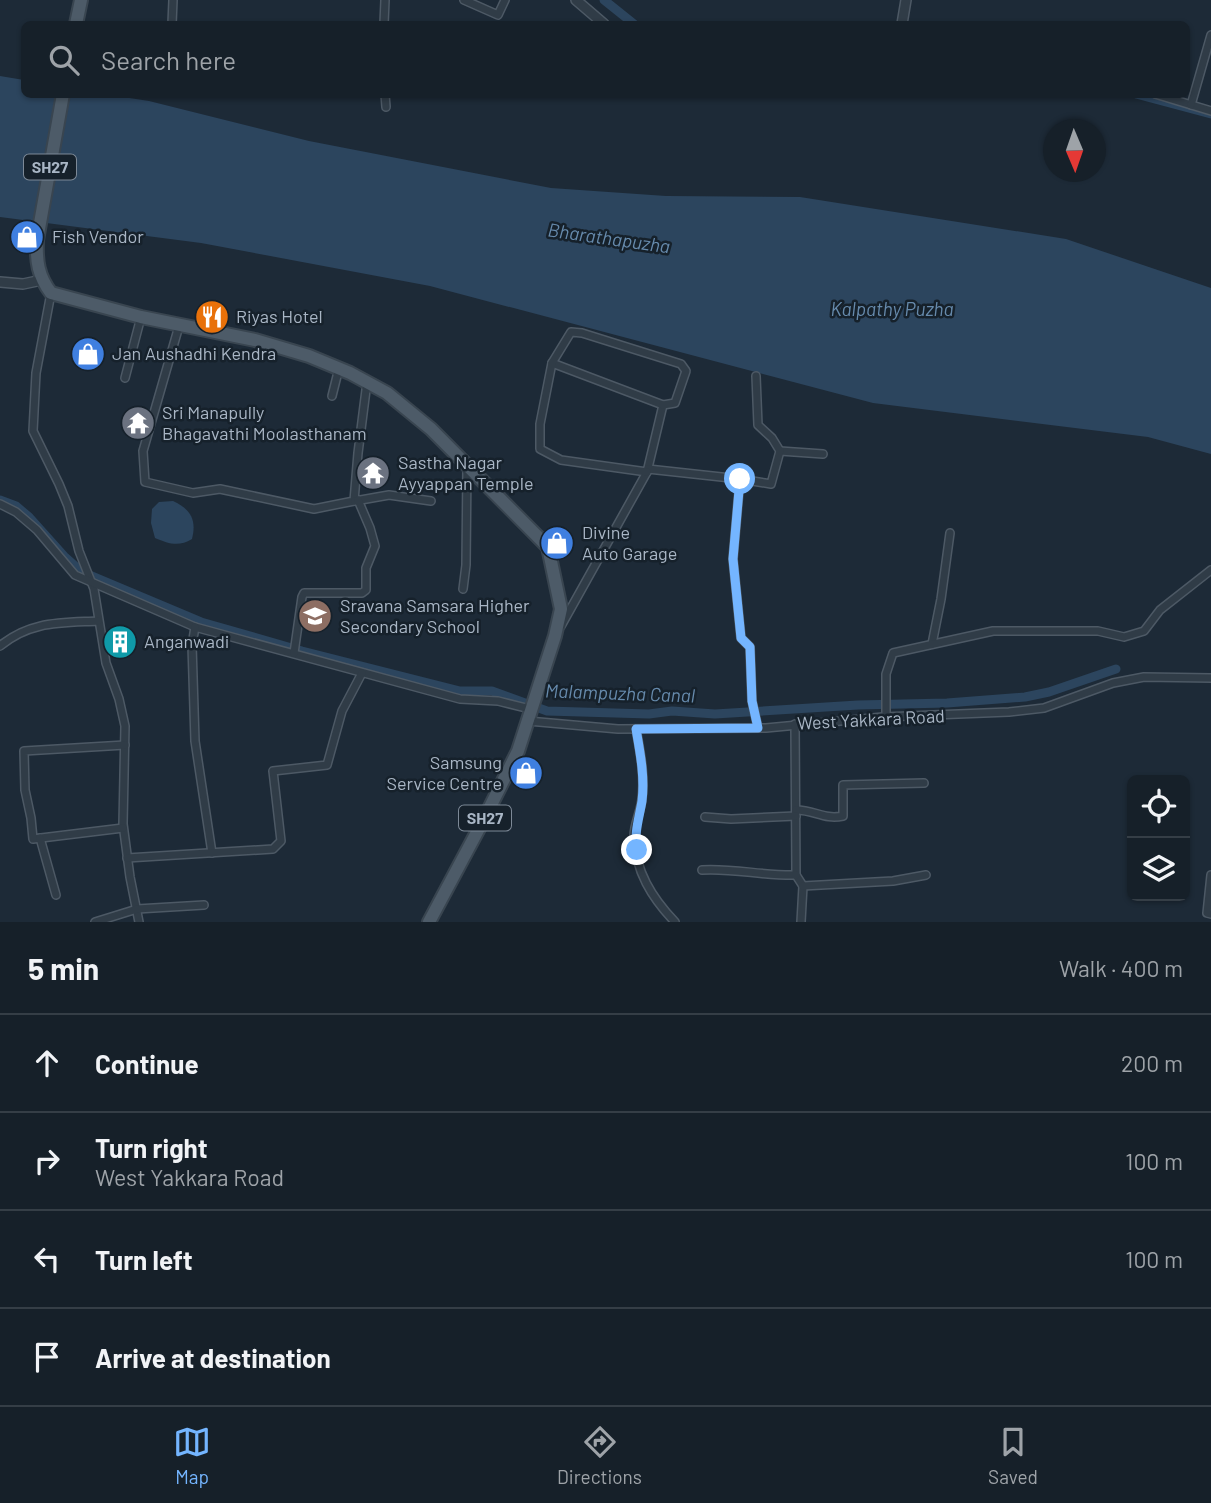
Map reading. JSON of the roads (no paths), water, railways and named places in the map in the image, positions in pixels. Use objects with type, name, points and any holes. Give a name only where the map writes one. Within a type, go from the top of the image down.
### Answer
[{"type":"main road","points":[[77,21],[81,0]]},
{"type":"main road","name":"SH27","points":[[62,98],[37,240],[36,263],[42,280],[51,293],[179,326],[255,340],[340,368],[387,393],[413,414],[467,464],[548,547],[561,609],[555,636],[518,751],[429,922]]},
{"type":"street","points":[[172,21],[173,0]]},
{"type":"street","points":[[384,0],[384,21]]},
{"type":"street","points":[[464,0],[498,15],[505,0]]},
{"type":"street","points":[[576,0],[600,21]]},
{"type":"street","points":[[902,21],[906,0]]},
{"type":"street","points":[[1191,105],[1211,36]]},
{"type":"street","points":[[385,98],[386,107]]},
{"type":"street","points":[[1168,98],[1211,111]]},
{"type":"street","points":[[0,282],[23,284],[42,280]]},
{"type":"street","points":[[51,293],[36,373],[33,431],[59,484],[94,589],[106,663],[125,726],[124,828],[139,922]]},
{"type":"street","points":[[125,378],[141,317]]},
{"type":"street","points":[[179,326],[143,452],[145,482],[193,493],[220,489],[314,509],[389,495],[431,501]]},
{"type":"street","points":[[552,363],[663,405],[675,403],[686,371],[681,364],[582,333],[571,332],[552,363],[540,424],[540,449],[561,460],[771,484],[780,451],[772,438],[758,425],[756,376]]},
{"type":"street","points":[[332,396],[340,368]]},
{"type":"street","points":[[294,653],[304,593],[362,593],[366,590],[366,568],[375,546],[370,528],[356,500],[358,453],[367,382]]},
{"type":"street","points":[[555,636],[648,470],[663,405]]},
{"type":"street","points":[[780,451],[823,454]]},
{"type":"street","points":[[463,589],[466,565],[467,464]]},
{"type":"street","points":[[740,479],[733,559],[741,638],[750,647],[752,701],[758,728]]},
{"type":"street","name":"West Yakkara Road","points":[[0,504],[16,512],[37,530],[75,575],[88,575],[195,627],[460,699],[498,701],[530,710],[636,729],[758,728],[1044,708],[1113,683],[1144,677],[1211,678]]},
{"type":"street","points":[[932,645],[942,598],[950,533]]},
{"type":"street","points":[[886,717],[886,674],[893,653],[993,631],[1098,631],[1124,637],[1144,631],[1160,610],[1211,570]]},
{"type":"street","points":[[0,646],[14,634],[39,625],[98,621]]},
{"type":"street","points":[[195,627],[192,645],[195,741],[212,853]]},
{"type":"street","points":[[127,858],[274,849],[281,841],[273,771],[327,765],[342,711],[362,673]]},
{"type":"street","points":[[795,724],[796,875],[803,886],[801,922]]},
{"type":"street","points":[[636,729],[642,775],[642,799],[634,835],[637,850],[645,884],[676,922]]},
{"type":"street","points":[[124,828],[33,839],[32,818],[25,790],[24,751],[125,745]]},
{"type":"street","points":[[705,817],[731,819],[810,810],[830,818],[843,816],[843,785],[924,783]]},
{"type":"street","points":[[40,838],[56,895]]},
{"type":"street","points":[[702,870],[796,875]]},
{"type":"street","points":[[803,886],[893,881],[926,875]]},
{"type":"street","points":[[1211,875],[1207,913],[1211,914]]},
{"type":"street","points":[[95,922],[136,909],[204,905]]},
{"type":"water","name":"Kalpathy Puzha","points":[[0,76],[21,80],[21,98],[130,98],[149,101],[309,141],[551,188],[666,196],[800,197],[1066,239],[1211,288],[1211,454],[1148,437],[873,403],[430,286],[201,243],[0,217]]},
{"type":"water","points":[[173,501],[188,511],[194,526],[192,539],[178,544],[155,538],[151,523],[152,509],[159,502]]},
{"type":"waterway","points":[[604,0],[630,21]]},
{"type":"waterway","points":[[1151,98],[1211,114]]},
{"type":"waterway","name":"Malampuzha Canal","points":[[0,500],[16,506],[29,517],[82,572],[201,622],[460,691],[492,691],[547,711],[649,714],[672,711],[715,714],[858,705],[947,703],[1025,697],[1049,692],[1116,669]]},
{"type":"place","name":"Fish Vendor","points":[[27,237]]},
{"type":"place","name":"Riyas Hotel","points":[[212,317]]},
{"type":"place","name":"Jan Aushadhi Kendra","points":[[88,354]]},
{"type":"place","name":"Sri Manapully Bhagavathi Moolasthanam","points":[[138,423]]},
{"type":"place","name":"Sastha Nagar Ayyappan Temple","points":[[373,473]]},
{"type":"place","name":"Divine Auto Garage","points":[[557,543]]},
{"type":"place","name":"Sravana Samsara Higher Secondary School","points":[[315,616]]},
{"type":"place","name":"Anganwadi","points":[[120,642]]},
{"type":"place","name":"Samsung Service Centre","points":[[526,773]]},
{"type":"water label","name":"Bharathapuzha","points":[[609,238]]}]
